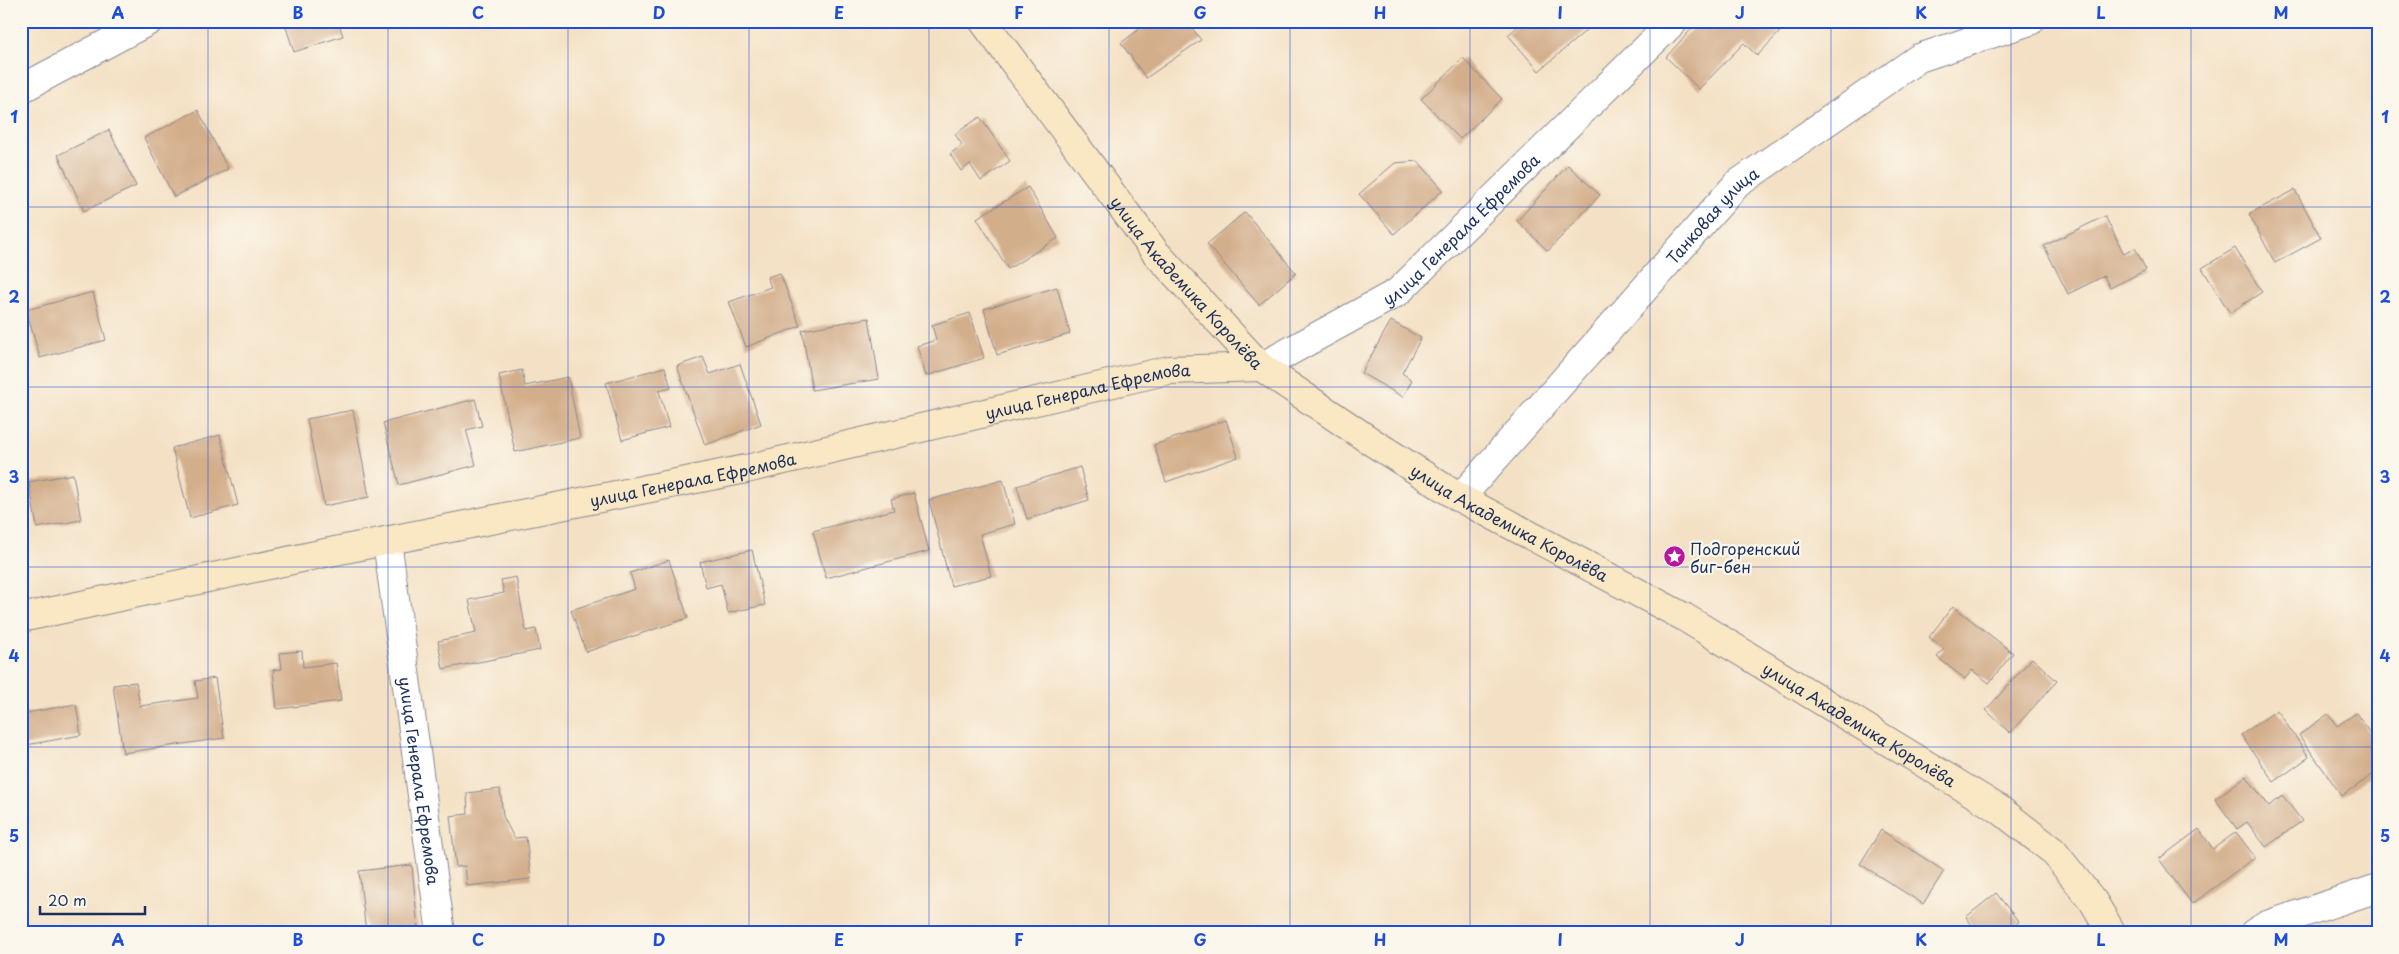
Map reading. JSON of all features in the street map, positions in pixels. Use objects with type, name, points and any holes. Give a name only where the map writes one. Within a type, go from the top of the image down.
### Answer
[{"type":"street","points":[[21,89],[149,21]]},
{"type":"street","name":"улица Академика Королёва","points":[[983,21],[1156,253],[1261,367],[1372,442],[1460,498],[1684,618],[1999,809],[2053,850],[2093,900],[2112,933]]},
{"type":"street","name":"улица Генерала Ефремова","points":[[21,618],[387,541],[746,469],[1169,370],[1261,367],[1398,292],[1674,21]]},
{"type":"street","name":"Танковая улица","points":[[1460,498],[1737,184],[1919,58],[2030,21]]},
{"type":"street","name":"улица Генерала Ефремова","points":[[387,541],[441,933]]},
{"type":"street","points":[[2254,933],[2268,925],[2378,888]]},
{"type":"building","points":[[284,21],[338,21],[343,36],[294,52]]},
{"type":"building","points":[[1150,21],[1187,21],[1201,40],[1146,78],[1121,43]]},
{"type":"building","points":[[1524,21],[1585,21],[1590,27],[1539,71],[1508,35]]},
{"type":"building","points":[[1699,21],[1790,21],[1757,56],[1744,43],[1699,89],[1666,57]]},
{"type":"building","points":[[1463,58],[1502,99],[1460,139],[1421,99]]},
{"type":"building","points":[[198,110],[228,169],[174,197],[144,138]]},
{"type":"building","points":[[980,117],[1010,161],[981,181],[970,164],[961,171],[950,154],[962,145],[955,134]]},
{"type":"building","points":[[109,130],[136,186],[84,211],[58,155]]},
{"type":"building","points":[[1418,161],[1443,190],[1394,234],[1359,194],[1395,163]]},
{"type":"building","points":[[1568,165],[1600,195],[1548,251],[1517,221]]},
{"type":"building","points":[[1028,187],[1058,238],[1008,269],[977,218]]},
{"type":"building","points":[[2295,190],[2321,238],[2275,263],[2249,214]]},
{"type":"building","points":[[1245,212],[1296,273],[1259,305],[1207,244]]},
{"type":"building","points":[[2105,216],[2124,254],[2135,248],[2146,270],[2110,288],[2104,276],[2068,294],[2044,246]]},
{"type":"building","points":[[2235,248],[2262,292],[2230,313],[2202,268]]},
{"type":"building","points":[[780,273],[800,326],[746,347],[729,302],[771,287],[767,277]]},
{"type":"building","points":[[1057,287],[1070,334],[997,355],[984,309]]},
{"type":"building","points":[[93,292],[106,340],[40,358],[26,310]]},
{"type":"building","points":[[970,313],[984,358],[926,376],[917,346],[936,340],[932,325]]},
{"type":"building","points":[[869,318],[879,379],[812,390],[802,330]]},
{"type":"building","points":[[1391,321],[1421,338],[1402,373],[1412,380],[1403,397],[1361,373]]},
{"type":"building","points":[[703,357],[710,374],[740,364],[761,424],[705,445],[677,366]]},
{"type":"building","points":[[665,367],[671,388],[659,391],[669,427],[622,440],[606,383]]},
{"type":"building","points":[[522,370],[525,386],[568,377],[580,438],[515,452],[499,375]]},
{"type":"building","points":[[475,399],[482,426],[466,430],[476,465],[399,485],[383,423]]},
{"type":"building","points":[[353,410],[369,497],[324,506],[307,419]]},
{"type":"building","points":[[1226,420],[1238,457],[1166,482],[1154,445]]},
{"type":"building","points":[[220,435],[238,505],[190,518],[172,448]]},
{"type":"building","points":[[1080,467],[1089,500],[1027,519],[1017,486]]},
{"type":"building","points":[[73,474],[81,520],[37,528],[29,482]]},
{"type":"building","points":[[1003,480],[1015,524],[980,534],[991,576],[951,586],[929,500]]},
{"type":"building","points":[[914,493],[929,551],[826,578],[813,531],[894,510],[891,499]]},
{"type":"building","points":[[752,550],[765,605],[728,613],[721,584],[706,588],[700,562]]},
{"type":"building","points":[[669,560],[688,618],[586,652],[571,610],[635,589],[630,573]]},
{"type":"building","points":[[516,577],[526,631],[536,629],[540,650],[443,669],[438,641],[476,633],[469,600],[504,593],[501,580]]},
{"type":"building","points":[[1953,606],[2013,653],[1989,683],[1972,670],[1965,679],[1937,657],[1944,649],[1929,637]]},
{"type":"building","points":[[302,651],[303,667],[336,663],[341,701],[277,709],[273,670],[282,669],[280,653]]},
{"type":"building","points":[[2032,658],[2057,681],[2010,733],[1986,710]]},
{"type":"building","points":[[215,678],[224,738],[123,753],[113,685],[136,682],[140,706],[198,698],[195,681]]},
{"type":"building","points":[[76,704],[81,735],[21,746],[21,714]]},
{"type":"building","points":[[2277,710],[2309,757],[2274,782],[2241,735]]},
{"type":"building","points":[[2356,713],[2378,745],[2378,771],[2342,796],[2299,735],[2328,714],[2337,726]]},
{"type":"building","points":[[2246,776],[2269,806],[2283,796],[2302,821],[2266,847],[2247,822],[2237,829],[2215,799]]},
{"type":"building","points":[[500,789],[503,816],[514,838],[526,837],[531,879],[467,886],[465,866],[456,867],[450,816],[468,814],[467,793]]},
{"type":"building","points":[[2199,829],[2213,849],[2236,832],[2255,857],[2192,904],[2159,859]]},
{"type":"building","points":[[1881,830],[1944,871],[1923,904],[1860,864]]},
{"type":"building","points":[[412,865],[418,929],[366,933],[359,871]]},
{"type":"building","points":[[1996,893],[2019,922],[2004,933],[1978,933],[1966,917]]},
{"type":"place","name":"Подгоренский биг-бен","points":[[1674,557]]}]
